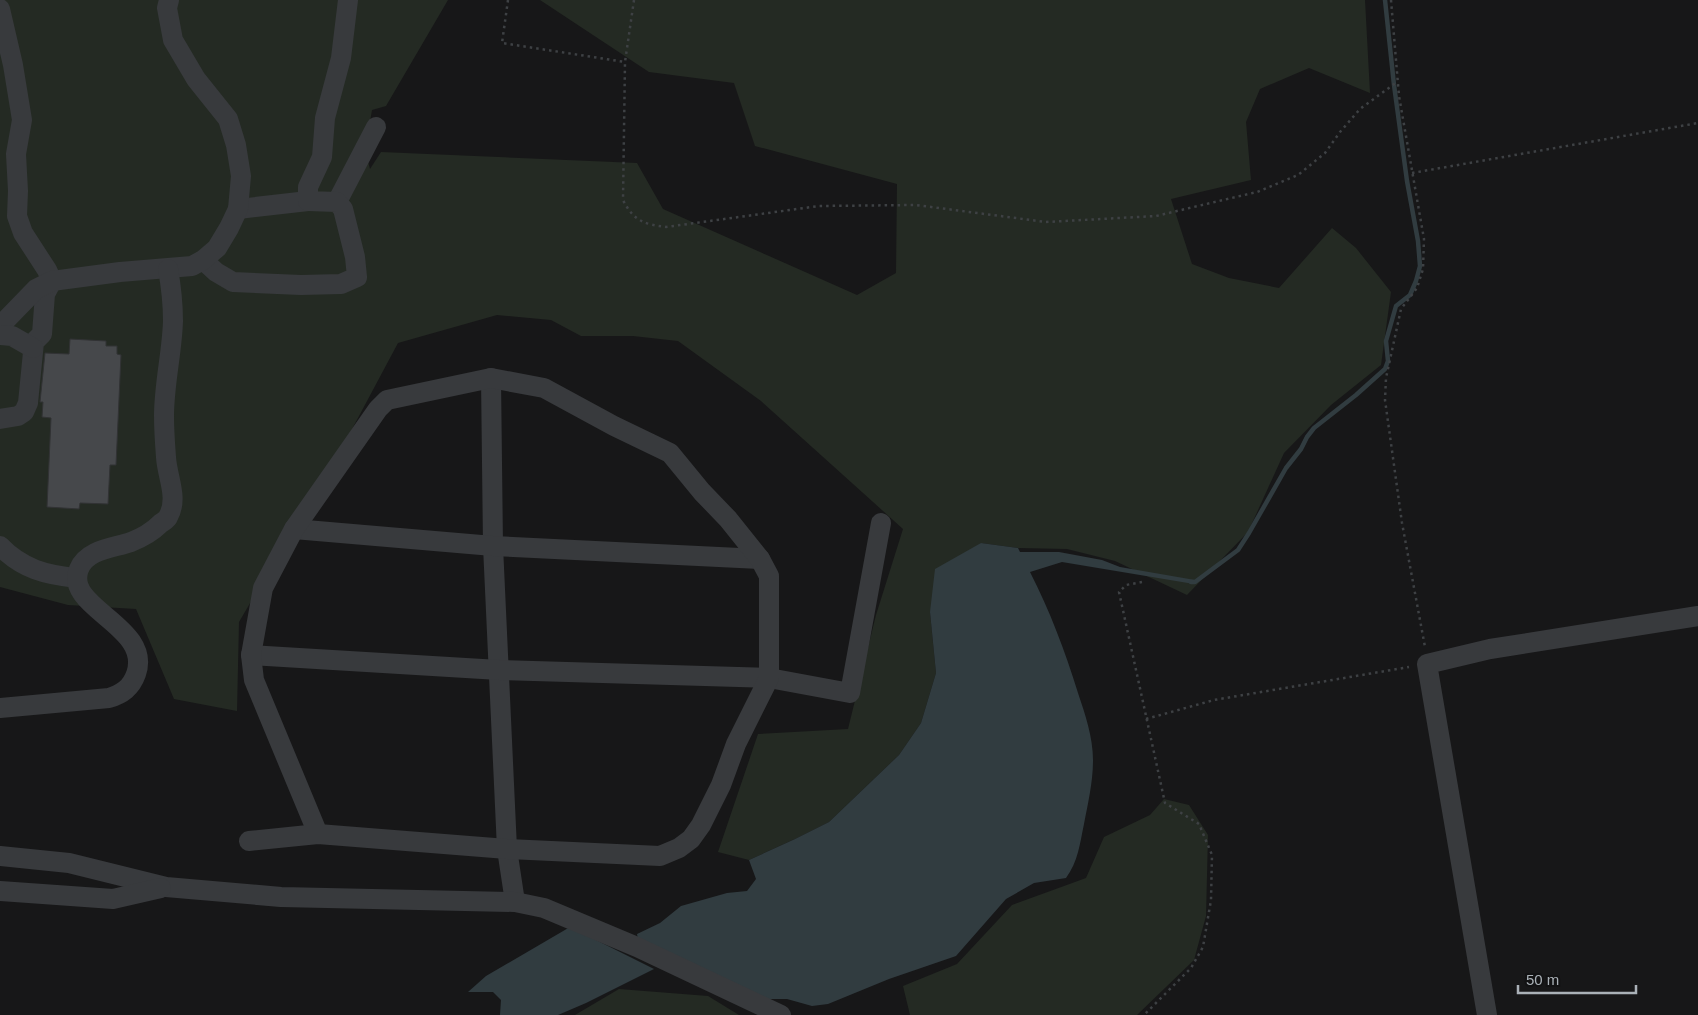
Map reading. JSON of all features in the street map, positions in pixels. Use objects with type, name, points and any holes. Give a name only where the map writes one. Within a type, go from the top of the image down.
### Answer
[{"type":"street","points":[[0,326],[36,290],[52,281],[120,272],[192,266],[203,260],[217,248],[238,209],[241,176],[236,145],[228,119],[196,79],[173,40],[167,8],[169,0]]},
{"type":"street","points":[[308,200],[308,187],[322,157],[325,118],[341,58],[348,0]]},
{"type":"street","points":[[0,9],[14,65],[22,120],[16,154],[17,216],[23,233],[52,281]]},
{"type":"street","points":[[337,202],[376,127]]},
{"type":"street","points":[[203,260],[216,272],[233,282],[301,285],[341,284],[356,277],[355,257],[343,208],[337,202],[308,200],[238,209]]},
{"type":"street","points":[[0,708],[109,698],[119,695],[134,681],[137,670],[135,648],[127,636],[87,599],[79,587],[76,578],[79,568],[95,552],[132,541],[153,531],[168,517],[173,498],[166,461],[164,415],[173,322],[168,269]]},
{"type":"street","points":[[0,419],[18,416],[24,412],[28,403],[34,342],[42,334],[45,294],[52,281]]},
{"type":"street","points":[[0,334],[12,336],[33,352]]},
{"type":"street","points":[[0,344],[33,352]]},
{"type":"street","points":[[491,378],[493,546],[507,849],[515,902]]},
{"type":"street","points":[[249,841],[318,834],[507,849],[660,856],[679,848],[691,839],[701,824],[721,785],[736,744],[769,678],[769,576],[760,559],[670,453],[614,426],[544,388],[491,378],[387,400],[378,408],[294,529],[263,588],[251,655],[254,680],[318,834]]},
{"type":"street","points":[[251,655],[499,670],[769,678],[850,693],[881,523]]},
{"type":"street","points":[[294,529],[493,546],[760,559]]},
{"type":"street","points":[[0,546],[10,557],[25,566],[60,576],[76,578]]},
{"type":"street","points":[[1487,1015],[1427,664],[1490,649],[1698,616]]},
{"type":"street","points":[[0,856],[68,863],[166,887],[281,897],[515,902],[544,908],[637,947],[781,1015]]},
{"type":"street","points":[[0,890],[113,899],[166,887]]},
{"type":"path","points":[[508,0],[502,43],[625,62]]},
{"type":"path","points":[[634,0],[625,62],[623,200],[627,209],[643,223],[666,227],[819,206],[916,205],[1046,222],[1156,216],[1257,192],[1298,176],[1325,153],[1360,109],[1397,82]]},
{"type":"path","points":[[1146,719],[1214,700],[1427,664],[1402,523],[1385,400],[1386,378],[1401,309],[1417,288],[1423,269],[1424,239],[1397,82],[1391,0]]},
{"type":"path","points":[[1412,173],[1698,123]]},
{"type":"path","points":[[1142,582],[1126,584],[1119,592],[1165,803],[1199,824],[1212,856],[1211,900],[1203,947],[1192,968],[1144,1015]]},
{"type":"shaded area","points":[[0,0],[448,0],[386,106],[372,110],[365,150],[370,169],[381,152],[637,163],[663,209],[857,295],[896,273],[897,184],[755,146],[734,83],[649,72],[540,0],[1365,0],[1370,93],[1309,68],[1260,89],[1246,122],[1251,180],[1171,199],[1192,264],[1229,278],[1279,288],[1332,228],[1356,248],[1391,292],[1381,365],[1331,405],[1284,453],[1248,532],[1187,595],[1115,561],[1067,549],[1018,548],[981,543],[930,612],[936,673],[921,723],[899,755],[829,822],[749,860],[718,852],[758,734],[848,729],[876,615],[903,529],[761,401],[678,341],[633,336],[581,336],[551,320],[497,315],[398,343],[351,431],[239,622],[237,711],[174,699],[136,609],[68,605],[0,587]]},
{"type":"shaded area","points":[[981,543],[1018,548],[1020,552],[1059,552],[1102,560],[1120,567],[1195,580],[1194,584],[1062,562],[1030,572],[1051,616],[1073,677],[1086,717],[1093,751],[1089,800],[1078,852],[1066,878],[1034,883],[1006,899],[956,956],[889,979],[828,1004],[812,1006],[787,999],[756,999],[639,944],[637,934],[660,923],[681,906],[727,893],[747,891],[756,879],[749,860],[829,822],[899,755],[921,723],[936,673],[930,612],[935,569]]},
{"type":"shaded area","points":[[1164,799],[1189,805],[1208,835],[1206,916],[1194,960],[1137,1015],[910,1015],[903,986],[957,964],[1012,905],[1086,878],[1104,837],[1150,815]]},
{"type":"shaded area","points":[[570,927],[654,969],[558,1015],[500,1015],[501,1000],[493,992],[468,992],[486,976]]},
{"type":"shaded area","points":[[619,989],[708,996],[739,1015],[575,1015]]},
{"type":"building","points":[[70,339],[106,341],[106,346],[117,346],[117,354],[121,355],[116,465],[110,465],[108,504],[80,503],[79,509],[47,507],[51,418],[42,417],[43,402],[40,402],[45,353],[69,354]]},
{"type":"waterway","points":[[1191,582],[1195,582],[1238,550],[1286,468],[1314,428],[1385,369],[1388,361],[1386,341],[1396,306],[1410,295],[1416,281],[1420,266],[1418,241],[1407,181],[1385,0]]}]
